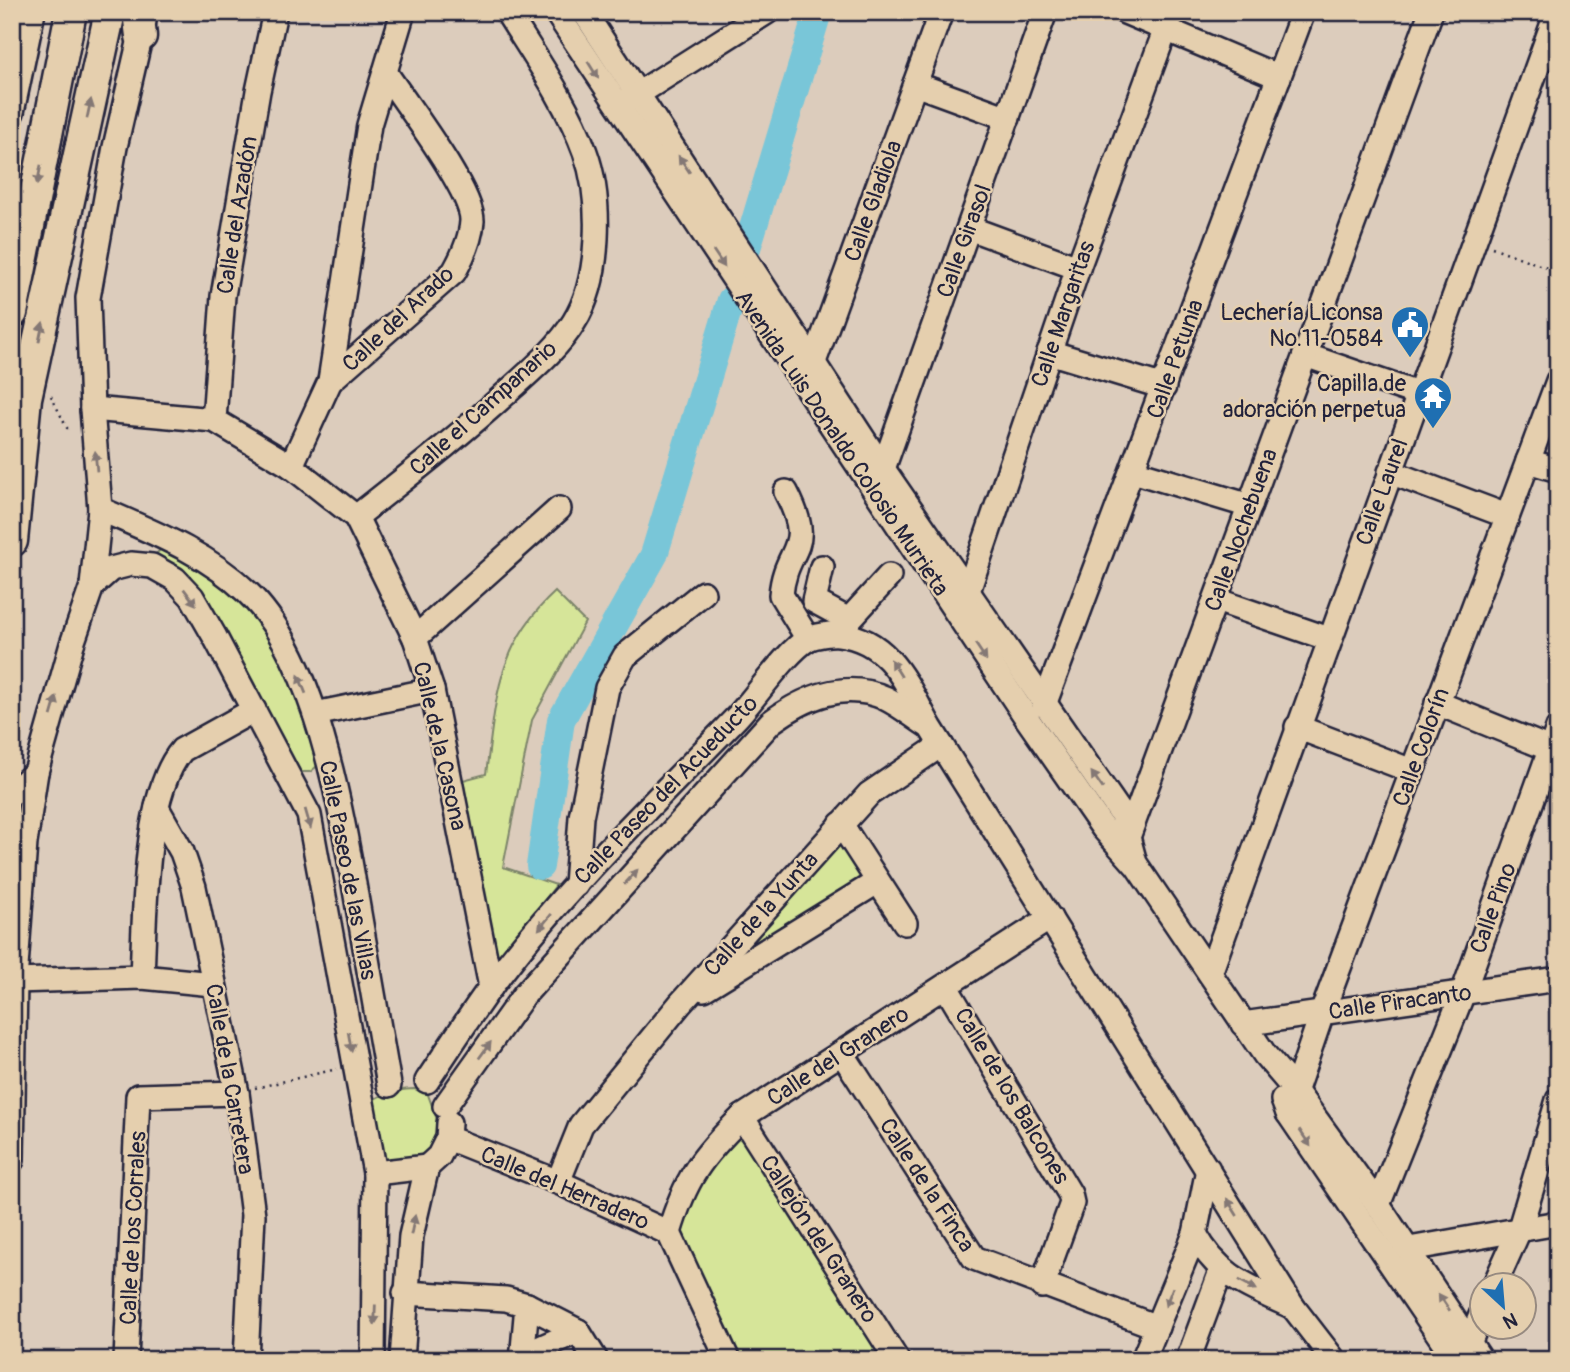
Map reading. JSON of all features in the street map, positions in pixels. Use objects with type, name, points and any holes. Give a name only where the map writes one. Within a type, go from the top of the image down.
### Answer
[{"type":"main road","points":[[12,313],[71,12]]},
{"type":"main road","points":[[12,541],[26,398],[110,12]]},
{"type":"street","points":[[12,112],[33,12]]},
{"type":"street","name":"Calle del Azadón","points":[[214,420],[223,296],[258,91],[275,12]]},
{"type":"street","name":"Calle del Arado","points":[[291,466],[330,381],[369,125],[403,12]]},
{"type":"street","name":"Calle el Campanario","points":[[356,517],[471,425],[552,350],[575,321],[591,282],[597,207],[586,153],[559,95],[508,12]]},
{"type":"street","name":"Avenida Luis Donaldo Colosio Murrieta","points":[[556,12],[617,107],[760,299],[813,364],[967,594],[1122,815],[1129,852]]},
{"type":"street","name":"Avenida Luis Donaldo Colosio Murrieta","points":[[584,12],[637,94],[760,299],[805,389],[1103,828],[1129,852],[1243,1024],[1378,1205],[1476,1350]]},
{"type":"street","points":[[617,107],[767,12]]},
{"type":"street","name":"Calle Gladiola","points":[[805,389],[941,12]]},
{"type":"street","name":"Calle Girasol","points":[[883,469],[1045,12]]},
{"type":"street","points":[[1125,12],[1169,20],[1279,77]]},
{"type":"street","name":"Calle Petunia","points":[[1044,705],[1303,12]]},
{"type":"street","name":"Calle Nochebuena","points":[[1129,852],[1216,600],[1431,12]]},
{"type":"street","name":"Calle Laurel","points":[[1210,973],[1557,12]]},
{"type":"street","points":[[12,1160],[15,981],[25,843],[36,772],[72,644],[92,586],[100,509],[79,291],[115,147],[141,20]]},
{"type":"street","name":"Calle Margaritas","points":[[958,618],[1078,268],[1169,20]]},
{"type":"street","name":"Calle del Arado","points":[[330,381],[454,272],[464,253],[472,221],[466,196],[385,72]]},
{"type":"street","points":[[915,84],[1008,118]]},
{"type":"street","points":[[969,228],[1078,268]]},
{"type":"street","points":[[1049,352],[1164,387]]},
{"type":"street","points":[[1305,355],[1418,394]]},
{"type":"street","name":"Calle Colorín","points":[[1288,1113],[1322,1013],[1558,381]]},
{"type":"street","name":"Calle de la Casona","points":[[92,415],[214,420],[291,466],[356,517],[415,638],[432,690],[491,987]]},
{"type":"street","points":[[1528,461],[1558,470]]},
{"type":"street","points":[[1133,471],[1250,506]]},
{"type":"street","points":[[1390,472],[1507,516]]},
{"type":"street","points":[[786,492],[797,512],[800,541],[781,595],[801,645],[789,679],[798,702]]},
{"type":"street","name":"Calle Paseo de las Villas","points":[[100,509],[209,560],[249,594],[287,647],[315,715],[340,806],[389,1085]]},
{"type":"street","points":[[415,638],[559,509]]},
{"type":"street","points":[[92,586],[111,569],[131,564],[152,566],[152,551],[164,538]]},
{"type":"street","name":"Calle Paseo de las Villas","points":[[152,566],[175,579],[192,597],[309,815],[375,1173],[373,1360]]},
{"type":"street","points":[[822,567],[814,601],[843,627],[889,576]]},
{"type":"street","points":[[576,885],[581,817],[607,688],[625,656],[703,593]]},
{"type":"street","points":[[1216,600],[1329,639]]},
{"type":"street","name":"Calle Paseo del Acueducto","points":[[427,1081],[491,987],[576,885],[756,697],[801,645],[843,627],[881,649],[893,661],[936,736],[1293,1307],[1334,1360]]},
{"type":"street","points":[[315,715],[432,690]]},
{"type":"street","name":"Calle Paseo del Acueducto","points":[[445,1106],[524,995],[771,722],[798,702],[837,691],[861,692],[886,698],[936,736]]},
{"type":"street","points":[[1437,703],[1550,750]]},
{"type":"street","points":[[142,977],[149,858],[157,808],[173,760],[182,750],[254,710]]},
{"type":"street","points":[[1297,727],[1412,771]]},
{"type":"street","name":"Calle Pino","points":[[1378,1205],[1463,993],[1558,728]]},
{"type":"street","name":"Calle de la Yunta","points":[[558,1182],[581,1125],[680,1004],[869,793],[936,736]]},
{"type":"street","points":[[286,772],[300,779],[314,778],[328,764]]},
{"type":"street","points":[[12,793],[36,772]]},
{"type":"street","name":"Calle de la Carretera","points":[[157,808],[182,852],[190,876],[213,984],[248,1090],[253,1214],[246,1360]]},
{"type":"street","points":[[841,824],[905,923]]},
{"type":"street","name":"Calle de la Yunta","points":[[680,1004],[877,882]]},
{"type":"street","name":"Calle del Granero","points":[[669,1233],[689,1176],[712,1146],[742,1118],[1050,919]]},
{"type":"street","points":[[15,981],[142,977],[213,984]]},
{"type":"street","name":"Calle Piracanto","points":[[1243,1024],[1558,979]]},
{"type":"street","name":"Calle de los Balcones","points":[[946,987],[1070,1194],[1072,1203],[1042,1286]]},
{"type":"street","name":"Calle de la Finca","points":[[842,1053],[974,1258],[1042,1286],[1157,1327]]},
{"type":"street","name":"Avenida Luis Donaldo Colosio Murrieta","points":[[1265,1055],[1288,1113],[1456,1360]]},
{"type":"street","points":[[358,1091],[427,1081],[438,1091],[449,1122],[448,1138],[439,1156],[427,1167],[411,1236],[402,1360]]},
{"type":"street","name":"Calle de los Corrales","points":[[126,1360],[138,1096],[248,1090]]},
{"type":"street","points":[[1501,1270],[1520,1228],[1558,1100]]},
{"type":"street","name":"Callejón del Granero","points":[[742,1118],[897,1360]]},
{"type":"street","name":"Calle del Herradero","points":[[448,1138],[558,1182],[669,1233],[728,1360]]},
{"type":"street","points":[[375,1173],[427,1167]]},
{"type":"street","points":[[1143,1360],[1195,1234],[1208,1170]]},
{"type":"street","points":[[1409,1249],[1558,1223]]},
{"type":"street","name":"Calle Paseo del Acueducto","points":[[1195,1234],[1220,1271],[1293,1307]]},
{"type":"street","points":[[1188,1360],[1220,1271]]},
{"type":"street","points":[[405,1293],[506,1299],[527,1305],[578,1331],[596,1360]]},
{"type":"street","points":[[522,1358],[527,1305]]},
{"type":"street","points":[[522,1358],[578,1331]]},
{"type":"path","points":[[1474,240],[1558,272]]},
{"type":"path","points":[[50,396],[66,428],[92,426],[92,415]]},
{"type":"path","points":[[248,1090],[354,1065]]},
{"type":"green space","points":[[165,545],[246,596],[287,657],[321,763],[310,772],[299,772],[200,600],[156,563],[157,553]]},
{"type":"green space","points":[[555,592],[585,622],[532,720],[503,867],[556,885],[503,955],[493,953],[463,780],[486,774],[497,699],[510,654],[536,612]]},
{"type":"green space","points":[[841,830],[873,881],[698,989]]},
{"type":"green space","points":[[414,1089],[427,1092],[440,1128],[427,1160],[375,1162],[364,1107],[387,1093]]},
{"type":"green space","points":[[741,1135],[887,1360],[736,1360],[673,1232],[706,1173]]},
{"type":"waterway","points":[[741,268],[818,12]]},
{"type":"waterway","points":[[540,866],[561,720],[654,555],[731,300]]},
{"type":"tunnel","points":[[12,272],[42,272],[71,285]]},
{"type":"place","name":"Lechería Liconsa No.11-0584","points":[[1410,359]]},
{"type":"place","name":"Capilla de adoración perpetua","points":[[1433,430]]}]
